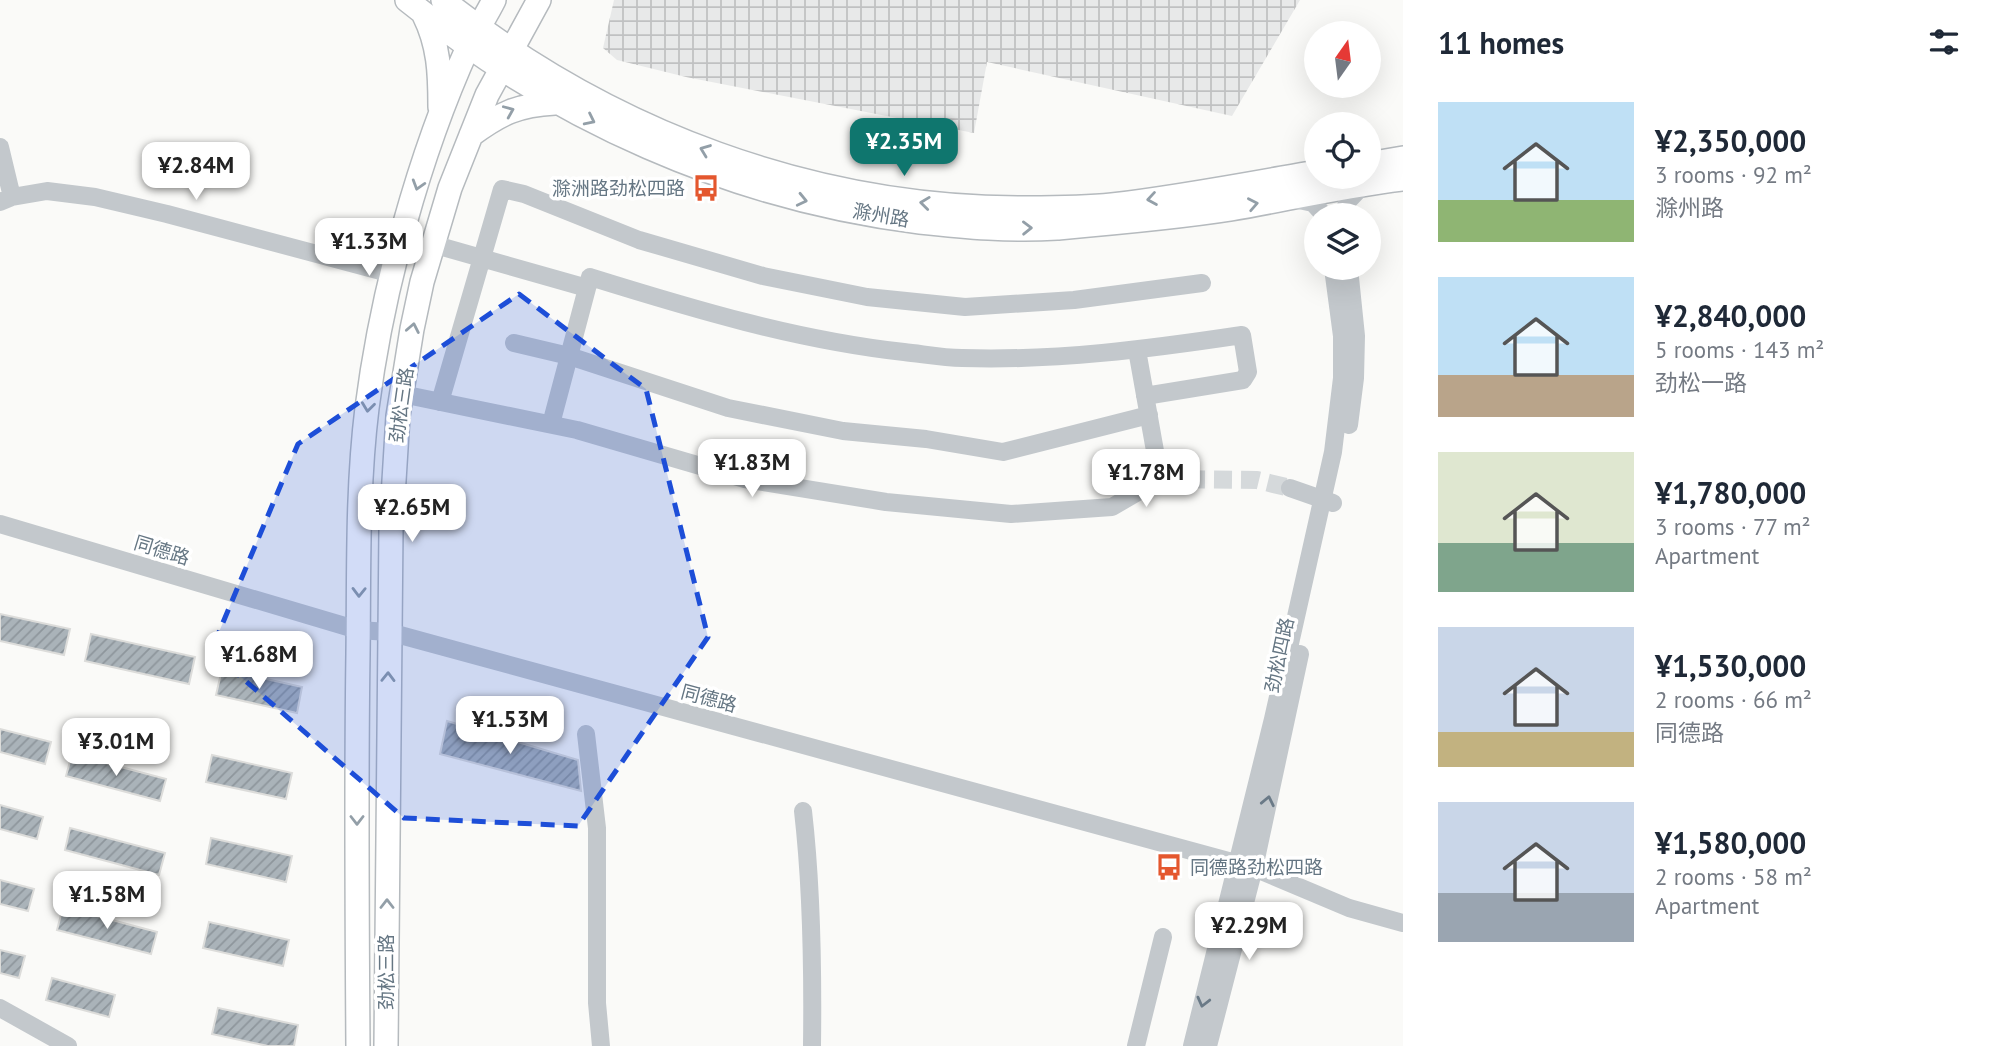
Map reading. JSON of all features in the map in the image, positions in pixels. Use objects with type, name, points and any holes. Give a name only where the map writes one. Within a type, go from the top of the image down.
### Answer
[{"type":"main road","name":"滁州路","points":[[443,0],[474,37]]},
{"type":"main road","name":"劲松三路","points":[[358,1046],[359,527],[364,439],[374,362],[392,274],[440,121],[474,37],[494,0]]},
{"type":"main road","name":"劲松三路","points":[[386,1046],[389,632],[394,452],[402,394],[412,329],[432,244],[468,137],[505,59],[539,0]]},
{"type":"main road","name":"滁州路","points":[[415,6],[474,37],[505,59],[555,103],[634,141],[733,180],[779,194],[886,218],[981,229],[1055,228],[1217,210],[1287,198],[1317,189]]},
{"type":"main road","points":[[415,6],[432,32],[440,63],[440,121]]},
{"type":"main road","name":"滁州路","points":[[505,59],[696,147],[785,176],[889,198],[972,208],[1111,205],[1304,174]]},
{"type":"main road","points":[[468,137],[494,118],[514,108],[555,103]]},
{"type":"main road","name":"滁州路","points":[[1381,168],[1403,158]]},
{"type":"main road","name":"滁州路","points":[[1381,176],[1403,178]]},
{"type":"street","points":[[0,147],[6,199],[47,191],[95,197],[392,274]]},
{"type":"street","points":[[440,401],[502,189],[524,194],[639,240],[676,251],[763,276],[867,297],[965,307],[1074,300],[1202,283]]},
{"type":"street","points":[[1287,198],[1313,203]]},
{"type":"street","points":[[432,244],[587,288]]},
{"type":"street","points":[[551,424],[590,277],[716,316],[852,346],[960,359],[1048,358],[1137,350],[1242,335],[1248,372],[1243,380],[1145,396]]},
{"type":"street","points":[[1328,501],[1342,377],[1342,336],[1335,280]]},
{"type":"street","points":[[1208,1046],[1246,866],[1273,719],[1328,501],[1344,455],[1355,378],[1356,336],[1350,280]]},
{"type":"street","points":[[514,343],[569,356],[728,408],[843,431],[926,439],[1003,452],[1149,415]]},
{"type":"street","points":[[402,394],[551,424],[746,479],[886,502],[1011,514],[1112,507],[1160,479],[1137,350]]},
{"type":"street","points":[[1290,488],[1328,501]]},
{"type":"street","name":"同德路","points":[[0,524],[358,630],[389,632],[1246,866],[1349,908],[1403,923]]},
{"type":"street","points":[[586,734],[597,828],[597,1003],[601,1046]]},
{"type":"street","points":[[803,811],[814,947],[812,1046]]},
{"type":"street","points":[[1192,1046],[1246,866]]},
{"type":"street","points":[[1136,1046],[1163,937]]},
{"type":"street","points":[[0,1008],[68,1046]]},
{"type":"highlighted area","points":[[519,294],[646,389],[708,637],[578,826],[404,818],[211,651],[298,444]]},
{"type":"shaded area","points":[[614,0],[1300,0],[1232,116],[987,62],[974,133],[686,77],[617,60],[603,48]]},
{"type":"building","points":[[0,614],[70,629],[64,655],[0,641]]},
{"type":"building","points":[[91,634],[195,657],[189,684],[85,661]]},
{"type":"building","points":[[222,669],[302,687],[297,713],[216,695]]},
{"type":"building","points":[[447,721],[578,760],[581,791],[440,754]]},
{"type":"building","points":[[0,729],[51,742],[45,764],[0,752]]},
{"type":"building","points":[[72,754],[166,779],[160,801],[66,776]]},
{"type":"building","points":[[212,755],[292,773],[286,799],[206,782]]},
{"type":"building","points":[[0,805],[43,817],[37,839],[0,829]]},
{"type":"building","points":[[70,828],[165,853],[159,875],[65,850]]},
{"type":"building","points":[[211,838],[292,856],[286,882],[206,864]]},
{"type":"building","points":[[0,880],[34,889],[28,911],[0,904]]},
{"type":"building","points":[[63,907],[157,932],[151,954],[57,930]]},
{"type":"building","points":[[209,922],[289,940],[283,966],[203,948]]},
{"type":"building","points":[[0,950],[25,956],[19,978],[0,973]]},
{"type":"building","points":[[52,978],[115,995],[109,1017],[46,1000]]},
{"type":"building","points":[[218,1008],[298,1025],[294,1046],[268,1046],[212,1034]]},
{"type":"tunnel","points":[[1160,479],[1257,480],[1290,488]]},
{"type":"place","name":"滁洲路劲松四路","points":[[706,188]]},
{"type":"place","name":"同德路劲松四路","points":[[1169,867]]}]
